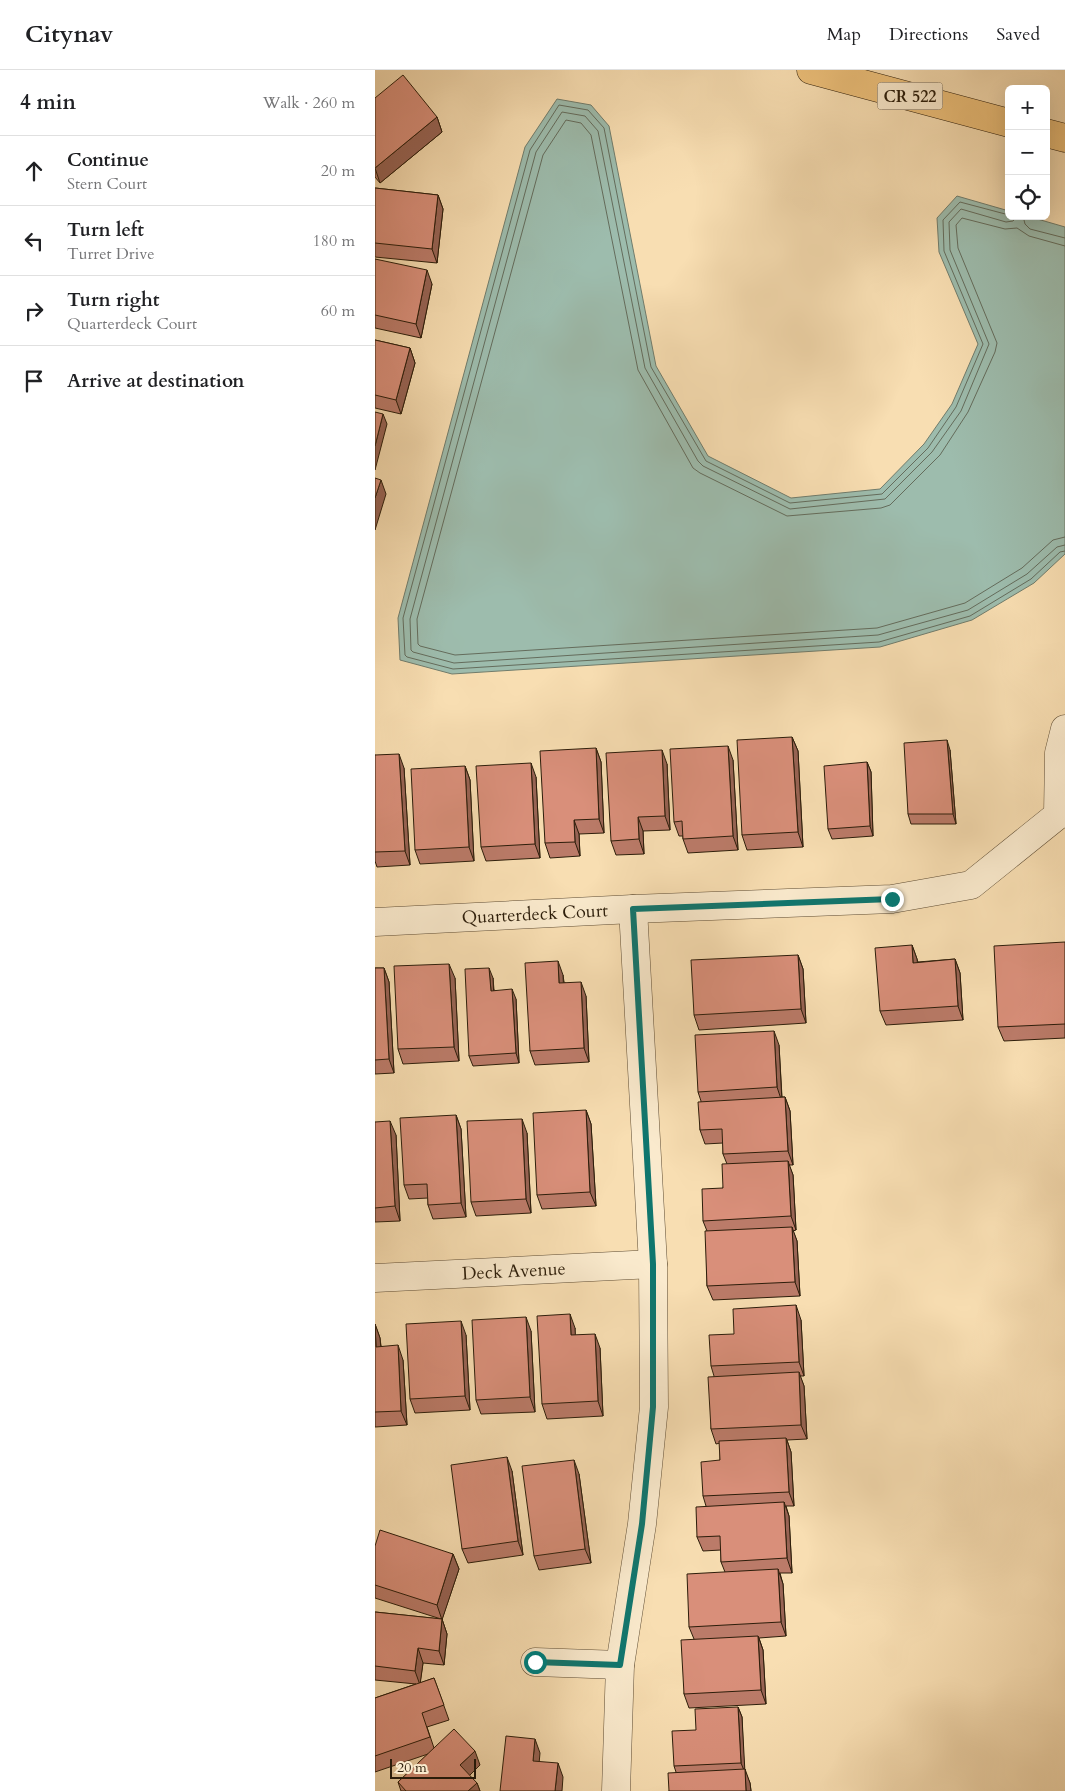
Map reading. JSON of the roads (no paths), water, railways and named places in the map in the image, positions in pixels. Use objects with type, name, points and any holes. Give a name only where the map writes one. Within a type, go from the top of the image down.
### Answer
[{"type":"main road","name":"CR 522","points":[[811,70],[1005,122]]},
{"type":"main road","points":[[1050,134],[1065,138]]},
{"type":"street","name":"Quarterdeck Court","points":[[375,922],[633,909],[892,899],[971,885],[1061,811],[1059,753],[1065,729]]},
{"type":"street","points":[[616,1791],[620,1665],[642,1524],[653,1407],[653,1264],[633,909]]},
{"type":"street","name":"Deck Avenue","points":[[375,1278],[653,1264]]},
{"type":"street","points":[[535,1662],[620,1665]]},
{"type":"water","points":[[557,99],[591,105],[609,126],[656,366],[708,456],[791,498],[880,489],[924,444],[952,404],[978,344],[939,252],[937,218],[957,196],[1005,210],[1005,220],[1041,220],[1065,227],[1065,554],[1034,583],[972,620],[880,647],[452,674],[400,660],[398,618],[525,147]]}]
